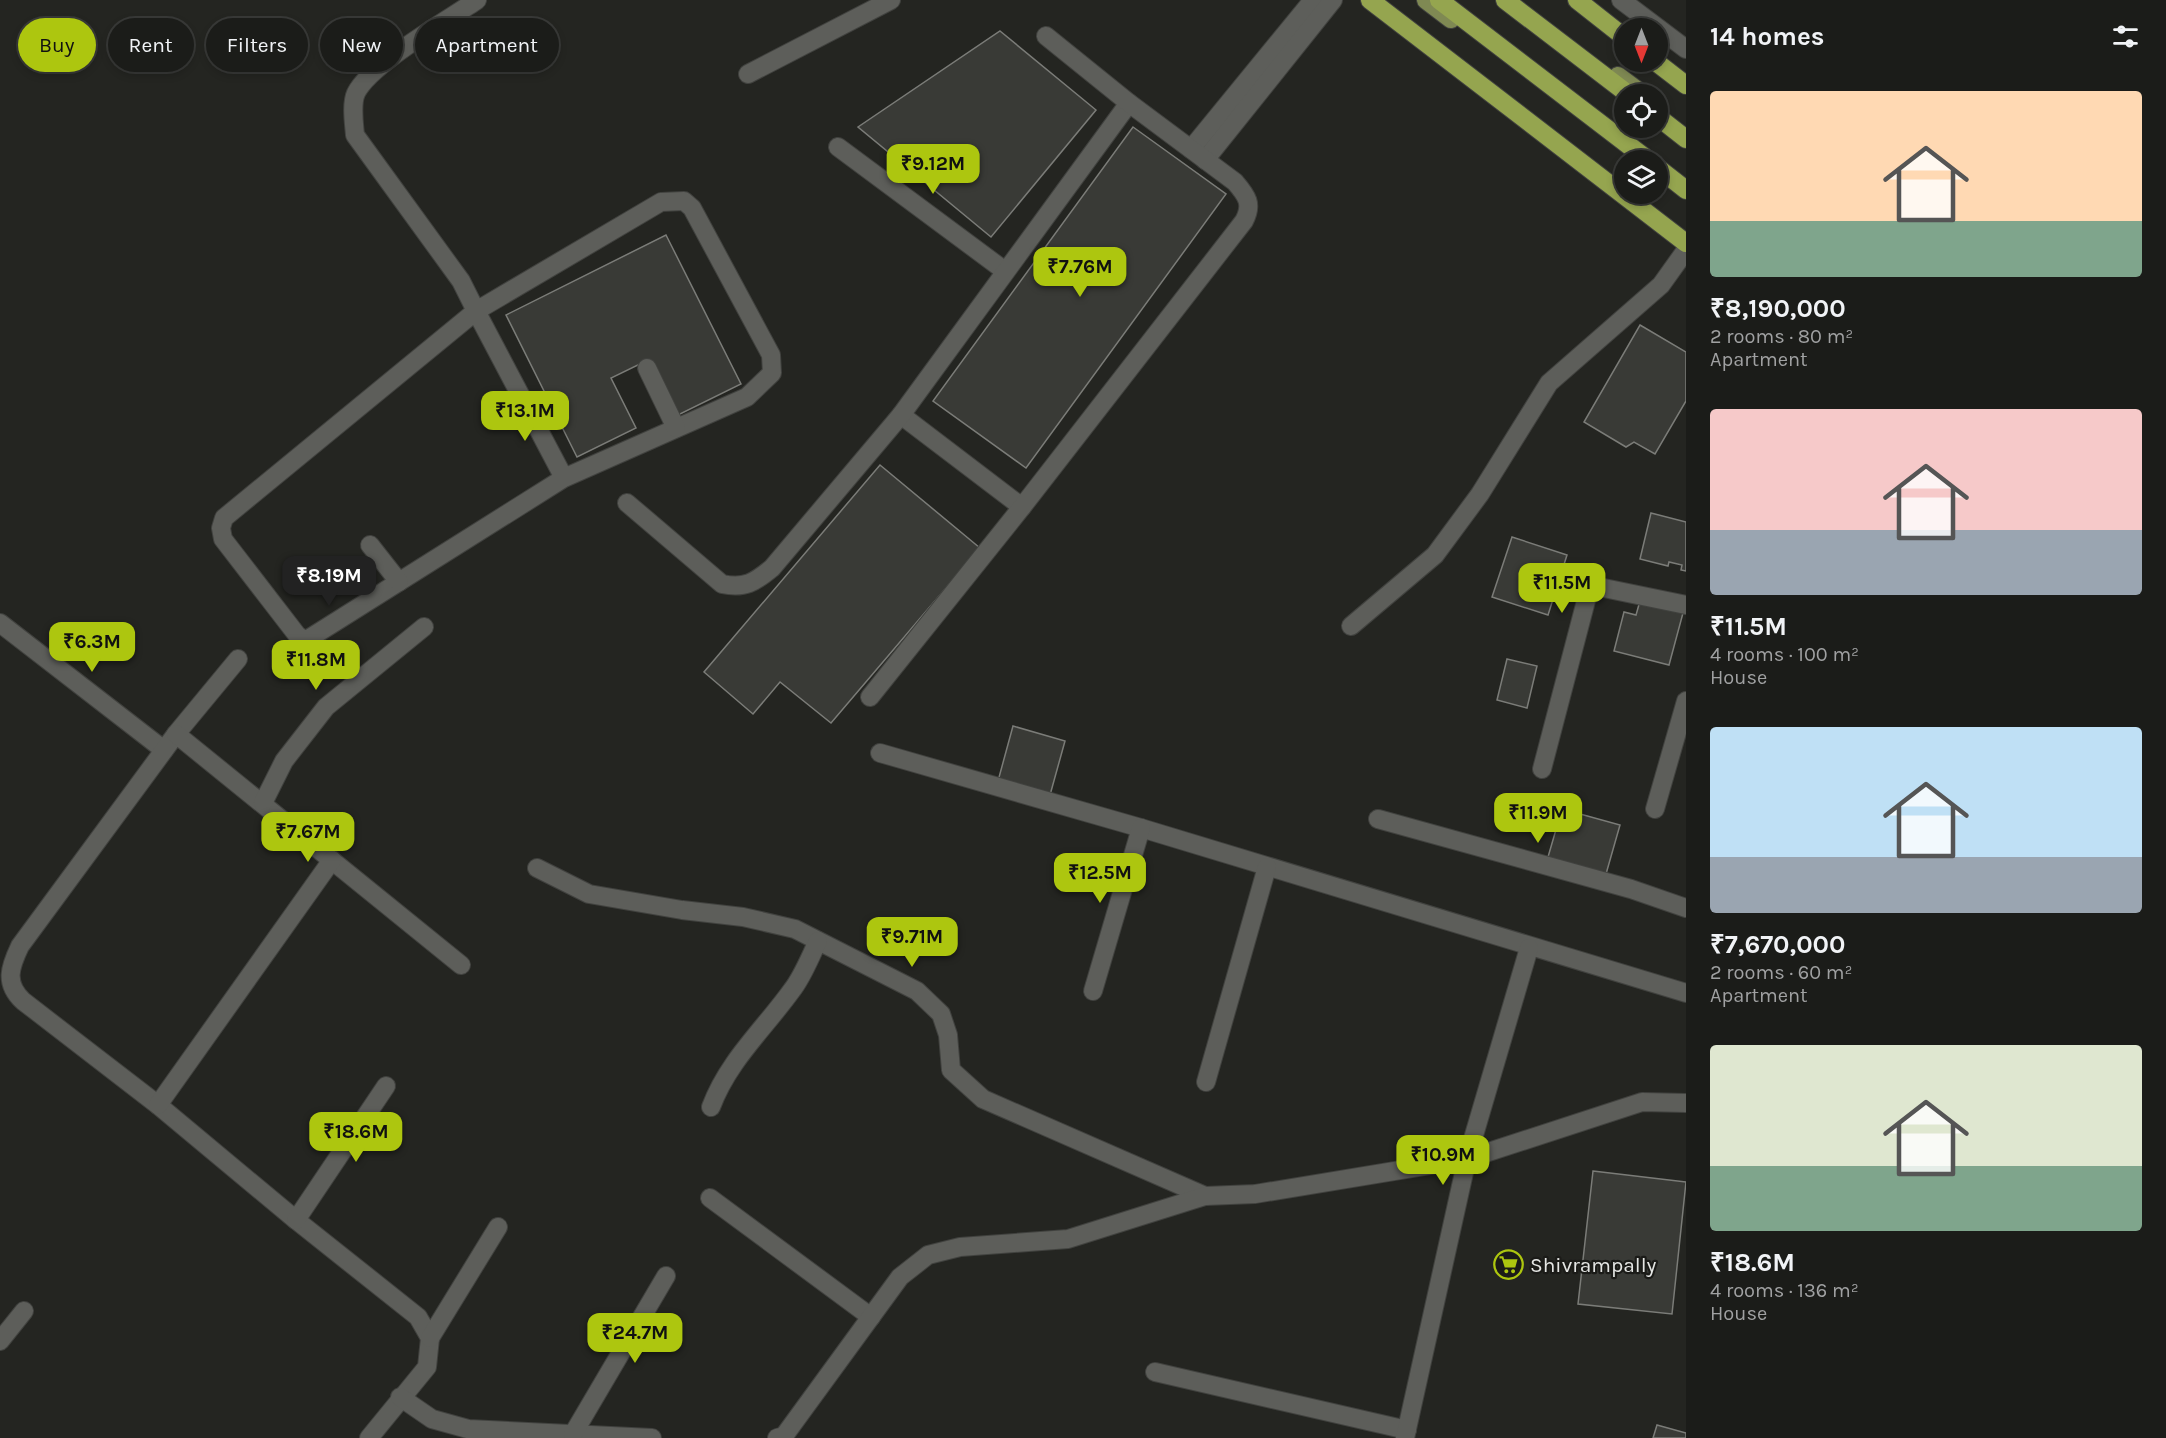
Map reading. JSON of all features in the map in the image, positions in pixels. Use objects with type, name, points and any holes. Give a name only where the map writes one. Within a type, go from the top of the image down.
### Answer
[{"type":"highway","points":[[1370,0],[1686,243]]},
{"type":"highway","points":[[1439,0],[1635,150]]},
{"type":"highway","points":[[1505,0],[1615,84]]},
{"type":"highway","points":[[1577,0],[1614,29]]},
{"type":"highway","points":[[1668,71],[1686,85]]},
{"type":"highway","points":[[1668,125],[1686,139]]},
{"type":"highway","points":[[1668,176],[1686,190]]},
{"type":"main road","points":[[1426,0],[1623,150]]},
{"type":"main road","points":[[1519,0],[1629,84]]},
{"type":"main road","points":[[1668,115],[1686,129]]},
{"type":"main road","points":[[1668,185],[1686,199]]},
{"type":"street","points":[[477,0],[393,57],[363,82],[355,95],[353,117],[355,135],[461,281],[564,478]]},
{"type":"street","points":[[748,74],[891,0]]},
{"type":"street","points":[[1198,154],[1313,0]]},
{"type":"street","points":[[1198,154],[1333,0]]},
{"type":"street","points":[[1621,0],[1686,49]]},
{"type":"street","points":[[870,697],[1022,507],[1244,221],[1250,209],[1247,196],[1235,182],[1129,103],[1046,36]]},
{"type":"street","points":[[627,503],[722,584],[737,587],[754,583],[772,568],[901,415],[1129,103]]},
{"type":"street","points":[[838,147],[1005,272]]},
{"type":"street","points":[[669,200],[684,201],[692,208],[771,355],[772,373],[747,397],[676,428],[564,478],[305,641],[297,635],[223,539],[221,528],[224,518],[476,311],[655,205],[669,200]]},
{"type":"street","points":[[1351,626],[1435,555],[1480,494],[1549,383],[1661,285],[1686,250]]},
{"type":"street","points":[[647,368],[676,428]]},
{"type":"street","points":[[901,415],[1022,507]]},
{"type":"street","points":[[370,545],[399,582]]},
{"type":"street","points":[[1542,769],[1587,597],[1599,587],[1686,605]]},
{"type":"street","points":[[0,623],[164,750]]},
{"type":"street","points":[[263,802],[284,761],[326,707],[424,627]]},
{"type":"street","points":[[238,659],[176,734],[20,946],[10,968],[10,982],[14,993],[22,1002],[158,1105],[296,1220],[418,1317],[430,1338]]},
{"type":"street","points":[[1655,809],[1686,701]]},
{"type":"street","points":[[176,734],[263,802],[461,965]]},
{"type":"street","points":[[880,753],[1141,828],[1529,948],[1686,993]]},
{"type":"street","points":[[1378,819],[1631,889],[1686,908]]},
{"type":"street","points":[[1093,991],[1141,828]]},
{"type":"street","points":[[158,1105],[332,860]]},
{"type":"street","points":[[1206,1082],[1267,867]]},
{"type":"street","points":[[537,868],[589,894],[670,908],[743,916],[795,929],[917,991],[941,1014],[948,1035],[951,1070],[983,1099],[1205,1196]]},
{"type":"street","points":[[711,1107],[719,1087],[737,1057],[794,987],[818,941]]},
{"type":"street","points":[[1155,1372],[1406,1434],[1467,1159],[1529,948]]},
{"type":"street","points":[[296,1220],[386,1086]]},
{"type":"street","points":[[777,1438],[784,1436],[900,1277],[928,1255],[960,1246],[1068,1239],[1205,1196],[1255,1194],[1467,1159],[1642,1102],[1686,1103]]},
{"type":"street","points":[[710,1198],[871,1317]]},
{"type":"street","points":[[369,1438],[400,1397],[427,1367],[430,1338],[498,1227]]},
{"type":"street","points":[[573,1434],[666,1276]]},
{"type":"street","points":[[0,1341],[24,1311]]},
{"type":"street","points":[[400,1397],[432,1419],[468,1429],[652,1438]]},
{"type":"building","points":[[1000,31],[1096,110],[991,237],[858,127]]},
{"type":"building","points":[[1133,127],[1226,194],[1026,468],[933,401]]},
{"type":"building","points":[[666,235],[741,384],[676,416],[648,360],[611,378],[636,428],[577,457],[506,315]]},
{"type":"building","points":[[1640,325],[1686,352],[1686,401],[1655,454],[1634,442],[1626,447],[1584,422]]},
{"type":"building","points":[[880,465],[980,548],[831,723],[780,682],[753,714],[704,672]]},
{"type":"building","points":[[1651,513],[1686,522],[1686,571],[1681,570],[1682,565],[1669,562],[1668,566],[1640,559]]},
{"type":"building","points":[[1512,537],[1567,555],[1548,615],[1492,597]]},
{"type":"building","points":[[1640,601],[1683,613],[1669,665],[1614,651],[1624,612],[1636,615]]},
{"type":"building","points":[[1507,659],[1537,666],[1527,708],[1497,700]]},
{"type":"building","points":[[1013,726],[1065,741],[1050,795],[998,781]]},
{"type":"building","points":[[1562,809],[1620,825],[1606,874],[1548,857]]},
{"type":"building","points":[[1593,1171],[1686,1182],[1672,1314],[1578,1304]]},
{"type":"building","points":[[1657,1425],[1686,1433],[1686,1438],[1653,1438]]},
{"type":"place","name":"Shivrampally","points":[[1509,1265]]}]
